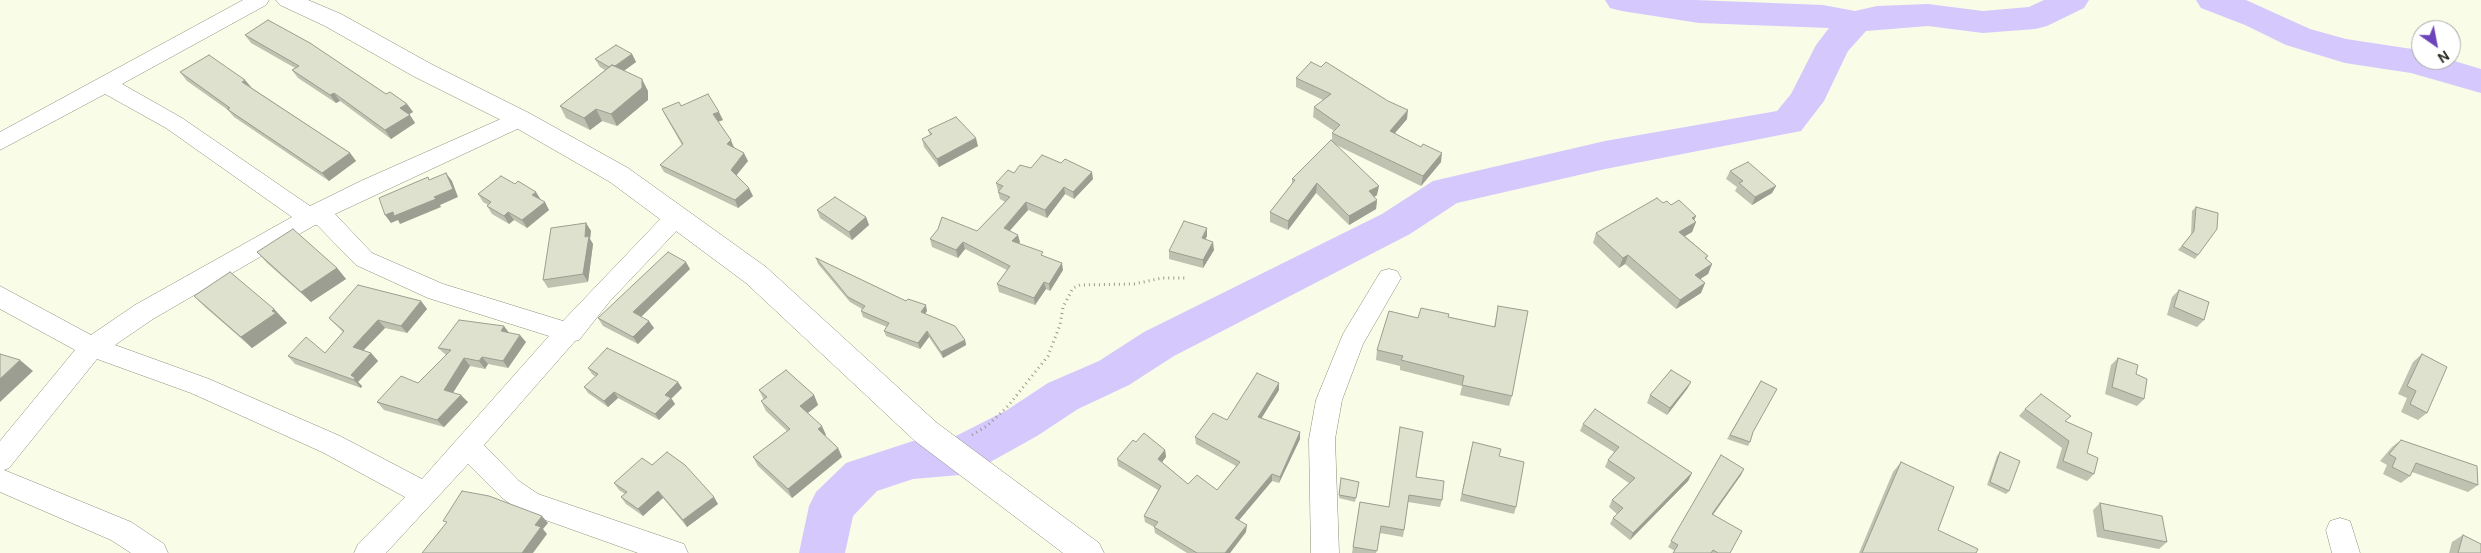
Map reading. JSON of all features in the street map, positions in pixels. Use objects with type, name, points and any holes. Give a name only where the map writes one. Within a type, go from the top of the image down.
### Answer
[{"type":"street","points":[[0,142],[259,0]]},
{"type":"street","points":[[288,0],[333,20],[422,70],[520,119],[619,175],[756,276],[926,432],[1088,553]]},
{"type":"street","points":[[105,84],[174,123],[315,215],[364,259],[436,291],[570,333]]},
{"type":"street","points":[[0,460],[92,347],[144,312],[315,215],[379,182],[520,119]]},
{"type":"street","points":[[368,553],[425,494],[467,445],[570,333],[602,294],[676,217]]},
{"type":"street","points":[[1325,553],[1322,438],[1329,400],[1352,341],[1388,278]]},
{"type":"street","points":[[0,296],[15,307],[92,347],[200,386],[331,444],[425,494]]},
{"type":"street","points":[[467,445],[510,489],[529,503],[674,553]]},
{"type":"street","points":[[0,480],[121,531],[154,553]]},
{"type":"path","points":[[951,449],[987,426],[1008,406],[1048,356],[1060,325],[1063,307],[1073,288],[1080,285],[1134,284],[1162,278],[1185,278]]},
{"type":"building","points":[[268,20],[310,43],[386,94],[390,92],[407,104],[400,108],[410,115],[385,130],[334,93],[330,95],[292,70],[299,66],[245,35]]},
{"type":"building","points":[[616,45],[632,54],[615,66],[609,67],[595,59]]},
{"type":"building","points":[[209,55],[245,80],[242,82],[350,153],[322,173],[227,109],[230,108],[180,72]]},
{"type":"building","points":[[1311,62],[1321,67],[1326,62],[1388,101],[1408,110],[1390,131],[1421,147],[1423,144],[1442,153],[1423,176],[1332,133],[1340,125],[1314,107],[1331,94],[1296,78]]},
{"type":"building","points":[[612,65],[642,79],[642,88],[611,114],[596,109],[584,118],[560,106]]},
{"type":"building","points":[[708,94],[719,112],[713,114],[731,140],[727,144],[744,153],[731,170],[749,188],[735,200],[660,165],[683,144],[662,109],[679,102],[681,106]]},
{"type":"building","points":[[956,117],[976,138],[937,159],[922,139],[932,134],[928,130]]},
{"type":"building","points":[[1331,140],[1379,186],[1369,191],[1377,200],[1349,216],[1317,183],[1288,221],[1270,212],[1295,180],[1292,179]]},
{"type":"building","points":[[1042,155],[1061,163],[1065,159],[1092,172],[1073,192],[1064,187],[1045,210],[1026,202],[1004,228],[1018,235],[1012,241],[1043,252],[1041,255],[1062,263],[1049,284],[1044,282],[1034,298],[997,284],[1010,266],[963,242],[956,250],[930,239],[938,229],[942,217],[977,231],[1010,197],[998,192],[1003,186],[996,183],[1008,170],[1014,173],[1020,165],[1031,168]]},
{"type":"building","points":[[1748,162],[1776,186],[1755,197],[1739,183],[1743,181],[1730,171]]},
{"type":"building","points":[[446,173],[453,189],[434,197],[436,199],[394,216],[393,212],[385,215],[379,198],[428,177],[429,180]]},
{"type":"building","points":[[501,176],[515,184],[518,181],[536,192],[532,195],[545,202],[522,220],[508,212],[504,216],[487,206],[491,202],[478,194]]},
{"type":"building","points":[[835,197],[866,217],[849,232],[817,210]]},
{"type":"building","points":[[1657,198],[1663,203],[1667,201],[1671,205],[1679,200],[1696,216],[1692,218],[1696,222],[1679,232],[1708,256],[1705,258],[1712,264],[1695,275],[1705,283],[1680,300],[1628,255],[1623,258],[1596,233]]},
{"type":"building","points":[[2196,207],[2218,213],[2217,229],[2198,255],[2182,246],[2194,231]]},
{"type":"building","points":[[1184,221],[1207,228],[1202,238],[1213,242],[1203,260],[1169,251]]},
{"type":"building","points":[[586,223],[585,237],[589,236],[583,274],[543,280],[551,228]]},
{"type":"building","points":[[293,229],[337,268],[301,292],[257,252]]},
{"type":"building","points":[[668,252],[686,262],[633,312],[649,321],[633,337],[598,318]]},
{"type":"building","points":[[816,258],[906,301],[908,299],[926,305],[921,312],[955,326],[965,340],[941,352],[927,331],[918,343],[884,331],[889,323],[861,311],[865,306],[848,297]]},
{"type":"building","points":[[230,272],[274,309],[272,311],[276,313],[241,337],[194,296]]},
{"type":"building","points":[[358,285],[421,301],[401,326],[378,320],[353,347],[371,353],[351,375],[355,378],[354,380],[288,356],[306,337],[325,353],[344,331],[329,318]]},
{"type":"building","points":[[2179,290],[2209,302],[2204,320],[2174,307]]},
{"type":"building","points":[[1498,306],[1528,311],[1512,396],[1462,385],[1464,376],[1401,360],[1403,356],[1377,350],[1389,311],[1418,318],[1421,308],[1449,314],[1448,317],[1495,327]]},
{"type":"building","points":[[459,320],[504,326],[501,331],[520,335],[503,361],[482,357],[479,361],[464,358],[444,390],[461,395],[437,420],[377,402],[401,376],[418,383],[451,350],[438,348]]},
{"type":"building","points":[[607,348],[678,382],[665,395],[671,398],[655,414],[614,392],[604,401],[584,387],[598,374],[588,368]]},
{"type":"building","points":[[0,354],[20,360],[0,379]]},
{"type":"building","points":[[2422,354],[2447,367],[2427,413],[2410,404],[2416,391],[2407,386]]},
{"type":"building","points":[[2118,358],[2138,365],[2136,374],[2147,379],[2144,399],[2112,387]]},
{"type":"building","points":[[786,370],[814,395],[800,406],[822,426],[818,429],[838,448],[788,489],[753,457],[790,429],[761,401],[767,397],[759,390]]},
{"type":"building","points":[[1671,370],[1691,382],[1670,408],[1650,395]]},
{"type":"building","points":[[1257,373],[1279,383],[1258,417],[1300,432],[1280,477],[1272,474],[1235,518],[1247,525],[1225,553],[1197,553],[1154,527],[1158,522],[1144,516],[1161,486],[1117,459],[1133,440],[1136,442],[1144,433],[1165,450],[1158,459],[1188,484],[1197,475],[1217,490],[1240,462],[1195,437],[1213,413],[1227,420]]},
{"type":"building","points":[[1761,381],[1777,389],[1753,432],[1750,442],[1730,435]]},
{"type":"building","points":[[2041,394],[2071,416],[2065,421],[2092,433],[2087,453],[2098,458],[2094,474],[2063,461],[2069,441],[2025,409]]},
{"type":"building","points":[[1595,409],[1692,473],[1633,533],[1613,518],[1623,508],[1612,500],[1635,478],[1608,460],[1619,447],[1583,424]]},
{"type":"building","points":[[1400,427],[1423,432],[1416,477],[1444,481],[1442,500],[1409,495],[1404,530],[1381,526],[1377,551],[1353,547],[1360,502],[1389,507]]},
{"type":"building","points":[[2401,440],[2477,466],[2478,485],[2416,463],[2410,476],[2392,467],[2396,458],[2389,454]]},
{"type":"building","points":[[1473,442],[1501,449],[1499,456],[1524,462],[1516,507],[1462,494]]},
{"type":"building","points":[[667,452],[685,465],[714,497],[683,520],[658,491],[638,509],[621,497],[627,492],[614,483],[642,458],[652,465]]},
{"type":"building","points":[[2000,452],[2020,461],[2009,491],[1990,482]]},
{"type":"building","points":[[1721,455],[1744,469],[1712,514],[1742,531],[1730,553],[1718,553],[1713,550],[1711,553],[1673,553],[1678,545],[1671,541]]},
{"type":"building","points":[[1901,462],[1954,487],[1938,530],[1978,549],[1976,553],[1862,553]]},
{"type":"building","points":[[1341,478],[1359,482],[1356,498],[1339,495]]},
{"type":"building","points":[[462,491],[489,496],[542,516],[535,525],[541,527],[522,553],[422,553],[447,522],[443,521]]},
{"type":"building","points":[[2100,503],[2162,516],[2167,542],[2104,530]]},
{"type":"building","points":[[2463,535],[2481,544],[2481,553],[2458,553]]},
{"type":"waterway","points":[[1622,0],[1699,12],[1823,16],[1855,22]]},
{"type":"waterway","points":[[1855,22],[1877,17],[1928,15],[1983,22],[2035,18],[2072,0]]},
{"type":"waterway","points":[[2213,0],[2257,17],[2298,37],[2345,51],[2412,61],[2481,81]]},
{"type":"waterway","points":[[822,553],[832,506],[862,477],[913,460],[960,456],[1022,423],[1063,396],[1114,373],[1159,344],[1396,224],[1446,191],[1605,155],[1788,122],[1806,101],[1833,45],[1855,22]]}]
